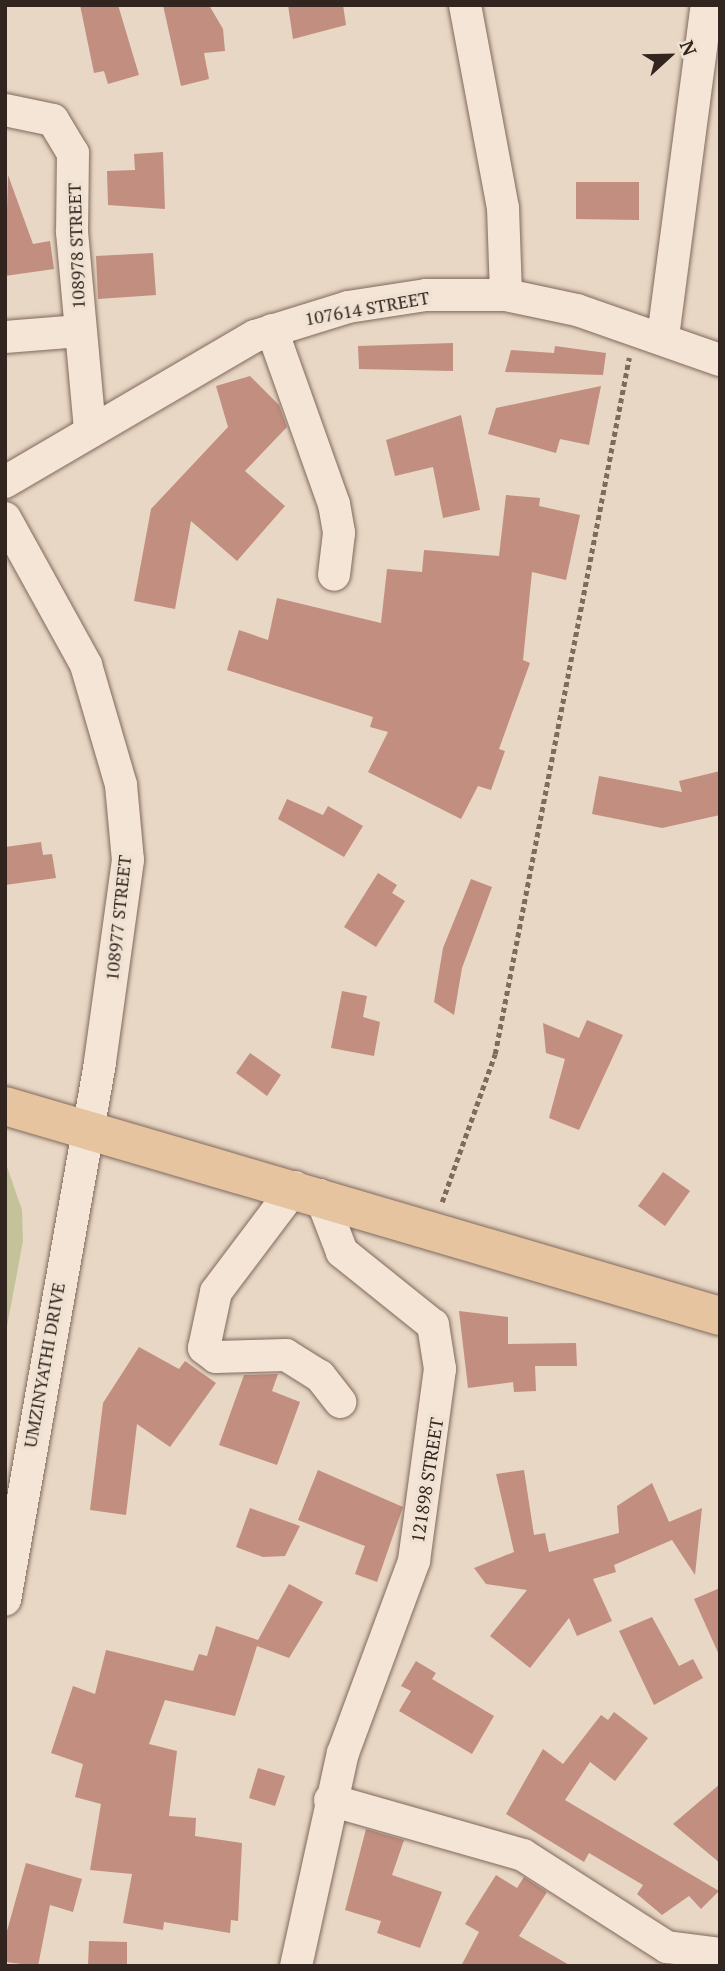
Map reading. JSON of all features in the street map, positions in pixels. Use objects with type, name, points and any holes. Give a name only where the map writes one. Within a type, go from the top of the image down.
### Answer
[{"type":"main road","points":[[5,1106],[308,1191],[720,1316]]},
{"type":"street","points":[[465,5],[503,208],[506,295]]},
{"type":"street","points":[[649,334],[707,5]]},
{"type":"street","name":"108978 STREET","points":[[5,110],[52,120],[68,137],[80,331],[90,428]]},
{"type":"street","name":"107614 STREET","points":[[5,482],[90,428],[272,330],[348,307],[426,295],[506,295],[649,334],[720,360]]},
{"type":"street","points":[[272,330],[334,505],[339,533],[334,575]]},
{"type":"street","points":[[5,337],[80,331]]},
{"type":"street","name":"108977 STREET","points":[[5,518],[86,665],[121,785],[128,860],[86,1130]]},
{"type":"street","name":"UMZINYATHI DRIVE","points":[[5,1600],[86,1130]]},
{"type":"street","points":[[308,1191],[216,1292],[204,1348],[216,1357],[286,1355],[320,1376],[340,1402]]},
{"type":"street","name":"121898 STREET","points":[[296,1966],[330,1800],[414,1561],[437,1419],[440,1345],[423,1315],[342,1252],[308,1191]]},
{"type":"street","points":[[330,1800],[523,1855],[667,1947],[720,1954]]},
{"type":"path","points":[[432,1230],[495,1054],[649,334]]},
{"type":"shaded area","points":[[5,1161],[22,1210],[23,1241],[5,1337]]},
{"type":"building","points":[[80,5],[118,5],[139,75],[108,84],[104,71],[94,73]]},
{"type":"building","points":[[163,5],[209,5],[223,29],[225,51],[204,53],[209,79],[181,86]]},
{"type":"building","points":[[288,5],[343,5],[346,25],[293,39]]},
{"type":"building","points":[[163,152],[165,209],[108,205],[107,171],[135,170],[134,154]]},
{"type":"building","points":[[8,175],[33,244],[50,241],[54,269],[5,276]]},
{"type":"building","points":[[576,182],[639,182],[639,220],[576,219]]},
{"type":"building","points":[[153,253],[156,295],[98,299],[96,256]]},
{"type":"building","points":[[453,343],[453,371],[359,369],[358,346]]},
{"type":"building","points":[[555,346],[606,353],[603,375],[505,372],[511,350],[554,353]]},
{"type":"building","points":[[250,376],[279,405],[287,427],[245,471],[285,506],[237,561],[191,521],[175,609],[134,601],[151,509],[228,427],[216,386]]},
{"type":"building","points":[[601,386],[589,445],[560,439],[556,453],[488,434],[496,408]]},
{"type":"building","points":[[461,415],[480,510],[443,518],[433,467],[395,476],[386,440]]},
{"type":"building","points":[[506,495],[540,498],[539,506],[580,515],[566,580],[532,572],[523,660],[530,663],[499,749],[505,751],[491,790],[478,786],[461,819],[368,772],[388,732],[370,727],[373,717],[227,670],[239,630],[268,640],[277,598],[381,623],[387,569],[422,572],[424,550],[499,556]]},
{"type":"building","points":[[720,771],[720,815],[662,828],[592,814],[599,776],[682,792],[679,781]]},
{"type":"building","points":[[287,799],[323,815],[328,806],[363,826],[344,857],[278,819]]},
{"type":"building","points":[[41,842],[43,855],[52,854],[56,878],[5,885],[5,847]]},
{"type":"building","points":[[378,873],[397,885],[392,893],[405,901],[376,947],[344,927]]},
{"type":"building","points":[[471,879],[492,887],[462,968],[454,1015],[434,1002],[443,948]]},
{"type":"building","points":[[342,991],[367,996],[363,1017],[380,1022],[374,1056],[331,1048]]},
{"type":"building","points":[[587,1020],[623,1035],[579,1130],[549,1118],[565,1059],[546,1053],[543,1023],[579,1038]]},
{"type":"building","points":[[250,1053],[281,1075],[267,1096],[236,1073]]},
{"type":"building","points":[[663,1172],[690,1191],[665,1226],[638,1206]]},
{"type":"building","points":[[459,1311],[508,1317],[508,1344],[576,1343],[577,1366],[535,1366],[536,1391],[514,1392],[513,1382],[468,1388]]},
{"type":"building","points":[[139,1347],[179,1369],[185,1361],[216,1383],[170,1447],[137,1424],[126,1515],[90,1510],[103,1403]]},
{"type":"building","points":[[278,1374],[272,1391],[300,1402],[277,1465],[219,1445],[244,1375]]},
{"type":"building","points":[[318,1470],[403,1507],[377,1582],[355,1574],[365,1546],[298,1520]]},
{"type":"building","points":[[524,1470],[534,1535],[545,1533],[549,1552],[619,1533],[617,1506],[652,1483],[669,1522],[702,1508],[695,1575],[672,1540],[614,1565],[616,1572],[593,1579],[612,1621],[577,1636],[569,1618],[530,1668],[490,1636],[527,1590],[486,1584],[474,1568],[514,1552],[496,1474]]},
{"type":"building","points":[[250,1508],[300,1526],[285,1556],[263,1557],[236,1547]]},
{"type":"building","points":[[289,1584],[323,1602],[289,1658],[257,1646],[235,1716],[165,1700],[149,1744],[177,1751],[169,1816],[196,1818],[195,1836],[242,1843],[238,1921],[231,1920],[230,1933],[164,1922],[163,1930],[123,1923],[132,1874],[90,1870],[101,1804],[75,1797],[83,1764],[51,1753],[73,1686],[95,1694],[106,1650],[193,1671],[199,1654],[207,1656],[216,1626],[258,1640]]},
{"type":"building","points":[[720,1588],[720,1657],[694,1599]]},
{"type":"building","points":[[652,1617],[679,1666],[693,1659],[703,1678],[654,1705],[619,1631]]},
{"type":"building","points":[[416,1661],[436,1673],[432,1679],[494,1716],[472,1754],[399,1711],[411,1691],[401,1686]]},
{"type":"building","points":[[614,1712],[648,1738],[615,1781],[590,1762],[565,1800],[719,1891],[701,1909],[689,1896],[662,1915],[637,1894],[643,1885],[589,1853],[584,1862],[506,1814],[543,1749],[563,1764],[601,1715],[608,1720]]},
{"type":"building","points":[[258,1768],[285,1776],[275,1806],[249,1798]]},
{"type":"building","points":[[720,1784],[720,1863],[673,1824]]},
{"type":"building","points":[[366,1829],[404,1840],[392,1875],[442,1892],[420,1948],[377,1933],[381,1921],[345,1910]]},
{"type":"building","points":[[26,1863],[82,1879],[73,1912],[50,1905],[38,1966],[5,1962],[5,1938]]},
{"type":"building","points":[[496,1875],[517,1888],[524,1877],[547,1892],[519,1936],[571,1966],[461,1966],[479,1932],[465,1924]]},
{"type":"building","points":[[89,1941],[127,1942],[127,1966],[88,1966]]}]
